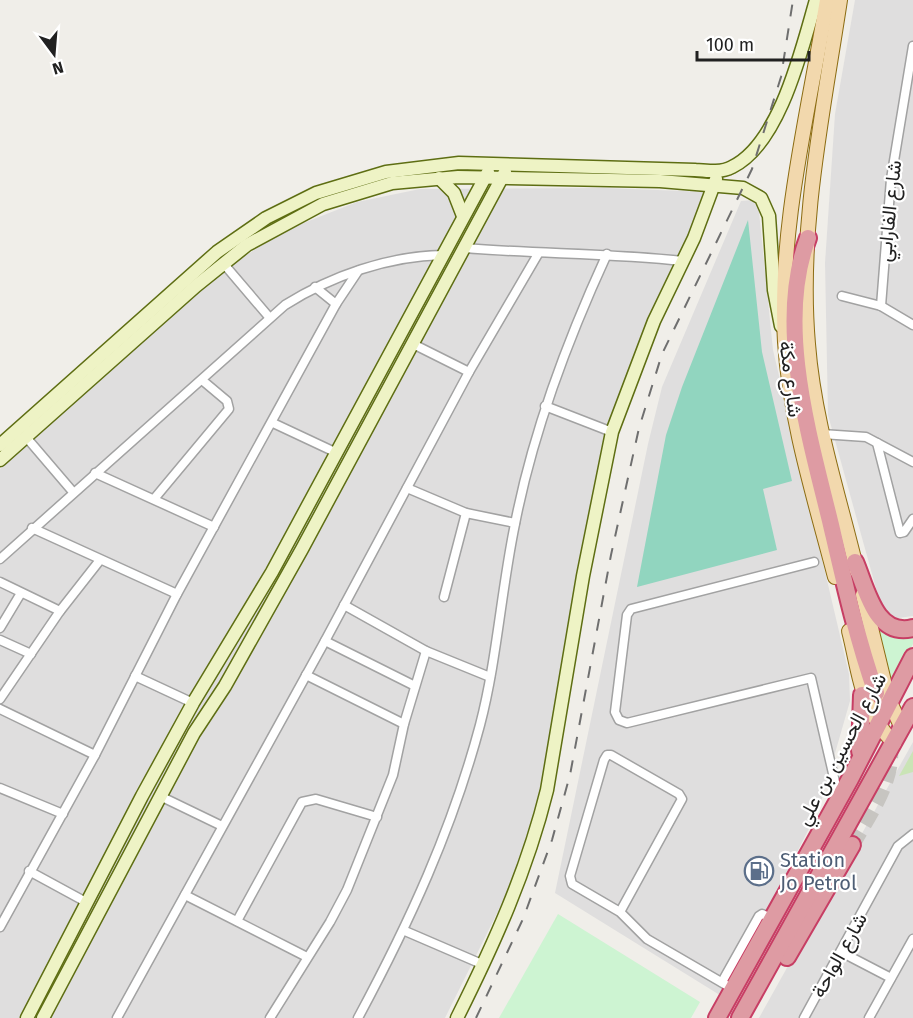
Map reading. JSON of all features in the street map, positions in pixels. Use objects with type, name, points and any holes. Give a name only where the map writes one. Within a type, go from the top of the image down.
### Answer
[{"type":"highway","points":[[808,238],[798,272],[796,298],[801,386],[839,559],[876,697],[862,738],[856,767]]},
{"type":"highway","points":[[855,562],[878,618],[895,628],[913,628]]},
{"type":"highway","name":"شارع الحسين بن علي","points":[[717,1018],[727,986],[752,942],[773,918],[878,725],[876,697],[913,657]]},
{"type":"highway","name":"شارع الحسين بن علي","points":[[740,1018],[913,707]]},
{"type":"highway","points":[[753,1018],[852,845]]},
{"type":"main road","name":"شارع مكة","points":[[827,0],[789,238],[785,343],[801,443],[852,642],[876,697],[902,728]]},
{"type":"main road","name":"شارع مكة","points":[[840,0],[822,108],[808,238],[807,342],[822,434],[855,562],[876,697],[878,725],[894,743]]},
{"type":"street","points":[[458,1018],[518,888],[548,790],[583,576],[612,432],[654,321],[719,184],[732,167],[755,146],[778,113],[816,0]]},
{"type":"street","name":"شارع الفارابي","points":[[880,306],[891,179],[912,64],[913,46]]},
{"type":"street","points":[[0,445],[229,242],[266,218],[316,193],[371,175],[429,165],[493,164],[718,171],[732,167]]},
{"type":"street","points":[[27,1018],[86,902],[193,703],[272,572],[493,164]]},
{"type":"street","points":[[36,1000],[46,1013],[107,892],[162,797],[194,733],[225,686],[285,579],[508,165]]},
{"type":"street","points":[[718,171],[719,184]]},
{"type":"street","points":[[0,460],[223,263],[279,225],[323,204],[392,183],[439,178],[503,178],[719,184],[756,194],[767,209],[774,290],[785,343]]},
{"type":"street","points":[[439,178],[454,193],[463,216]]},
{"type":"street","points":[[465,248],[538,254],[607,254],[683,261]]},
{"type":"street","points":[[117,1018],[326,641],[469,372],[538,254]]},
{"type":"street","points":[[358,1018],[405,931],[461,788],[480,724],[490,678],[515,524],[544,406],[607,254]]},
{"type":"street","points":[[0,559],[32,528],[202,380],[269,317],[315,286],[412,257],[443,255]]},
{"type":"street","points":[[223,263],[269,317]]},
{"type":"street","points":[[0,927],[95,755],[177,594],[273,423],[336,304],[358,272]]},
{"type":"street","points":[[315,286],[336,304]]},
{"type":"street","points":[[842,296],[880,306],[913,325]]},
{"type":"street","points":[[413,344],[469,372]]},
{"type":"street","points":[[154,499],[229,409],[227,401],[202,380]]},
{"type":"street","points":[[544,406],[612,432]]},
{"type":"street","points":[[273,423],[337,453]]},
{"type":"street","points":[[822,434],[856,435],[913,462]]},
{"type":"street","points":[[26,436],[73,492]]},
{"type":"street","points":[[877,443],[900,533],[904,532],[913,519]]},
{"type":"street","points":[[95,473],[214,527]]},
{"type":"street","points":[[407,488],[466,513],[515,524]]},
{"type":"street","points":[[444,597],[466,513]]},
{"type":"street","points":[[32,528],[177,594]]},
{"type":"street","points":[[0,699],[60,611],[100,560]]},
{"type":"street","points":[[814,562],[631,609],[627,615],[615,712],[620,720],[627,723],[811,678],[839,799]]},
{"type":"street","points":[[272,572],[285,579]]},
{"type":"street","points":[[0,582],[60,611]]},
{"type":"street","points":[[0,628],[21,593]]},
{"type":"street","points":[[344,605],[426,651],[490,678]]},
{"type":"street","points":[[0,640],[31,654]]},
{"type":"street","points":[[326,641],[415,686]]},
{"type":"street","points":[[270,1018],[342,898],[377,817],[393,775],[404,724],[426,651]]},
{"type":"street","points":[[306,675],[404,724]]},
{"type":"street","points":[[135,676],[193,703]]},
{"type":"street","points":[[0,710],[95,755]]},
{"type":"street","points":[[620,912],[682,799],[679,794],[611,755],[607,755],[570,876],[574,886],[620,912],[640,935],[727,986]]},
{"type":"street","points":[[0,788],[63,814]]},
{"type":"street","points":[[162,797],[222,826]]},
{"type":"street","points":[[237,921],[302,802],[316,799],[377,817]]},
{"type":"street","name":"شارع الواحة","points":[[804,1018],[898,846],[913,834]]},
{"type":"street","points":[[30,871],[86,902]]},
{"type":"street","points":[[185,894],[307,957]]},
{"type":"street","points":[[405,931],[484,965]]},
{"type":"street","points":[[869,1018],[913,939]]},
{"type":"street","points":[[842,952],[891,978]]},
{"type":"shaded area","points":[[855,0],[913,0],[913,616],[898,618],[885,613],[877,592],[828,415],[825,263],[835,114]]},
{"type":"shaded area","points":[[604,188],[710,192],[604,444],[538,801],[510,887],[445,1018],[0,1018],[0,469],[218,273],[286,230],[357,202],[420,189]]},
{"type":"shaded area","points":[[753,200],[759,212],[773,350],[849,674],[850,701],[819,809],[723,997],[555,893],[648,444],[662,387],[741,201]]},
{"type":"shaded area","points":[[913,742],[913,1018],[759,1018]]},
{"type":"green space","points":[[748,220],[762,352],[792,481],[763,489],[777,550],[637,587],[666,435],[682,387]]},
{"type":"green space","points":[[880,628],[913,636],[913,644],[891,683],[875,631]]},
{"type":"green space","points":[[913,751],[913,772],[899,776]]},
{"type":"green space","points":[[558,914],[700,1002],[691,1018],[499,1018]]},
{"type":"tunnel","points":[[852,845],[883,787],[890,762],[890,749]]},
{"type":"railway","points":[[476,1018],[523,919],[552,840],[570,775],[611,555],[639,428],[662,354],[752,169],[781,77],[793,0]]},
{"type":"place","name":"Station Jo Petrol","points":[[759,871]]}]
